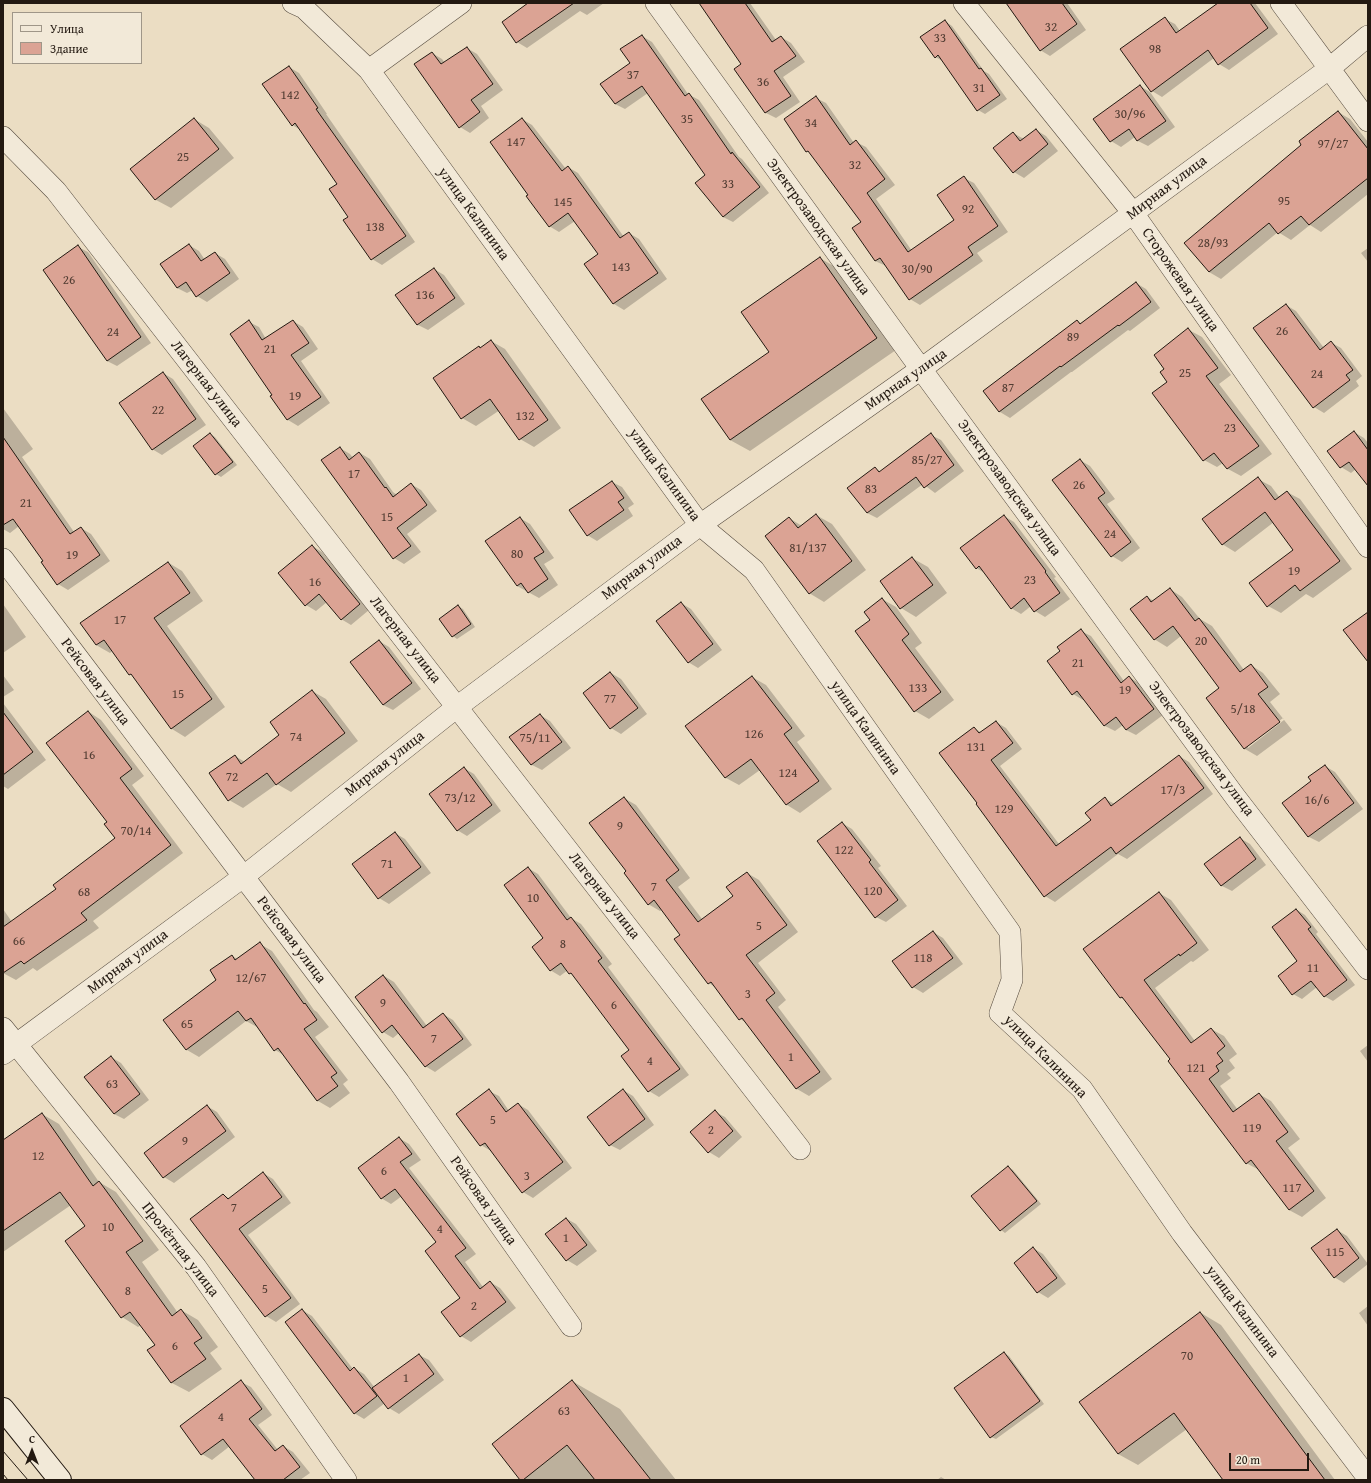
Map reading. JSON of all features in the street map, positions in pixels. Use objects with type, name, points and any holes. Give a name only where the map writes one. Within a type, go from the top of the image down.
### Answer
[{"type":"main road","points":[[3,1409],[60,1480]]},
{"type":"street","name":"улица Калинина","points":[[293,3],[304,8],[369,70],[700,524],[754,570],[1010,932],[1012,980],[1000,1014],[1082,1090],[1182,1233],[1368,1478]]},
{"type":"street","points":[[369,70],[461,3]]},
{"type":"street","name":"Электрозаводская улица","points":[[656,3],[921,369],[1236,798],[1368,969]]},
{"type":"street","name":"Сторожевая улица","points":[[964,3],[1133,213],[1368,547]]},
{"type":"street","points":[[1281,3],[1368,121]]},
{"type":"street","name":"Мирная улица","points":[[9,1050],[243,877],[457,707],[700,524],[921,369],[1330,68],[1368,36]]},
{"type":"street","name":"Лагерная улица","points":[[3,137],[56,191],[800,1149]]},
{"type":"street","name":"Рейсовая улица","points":[[3,559],[399,1082],[571,1326]]},
{"type":"street","name":"Пролётная улица","points":[[3,1028],[9,1050],[196,1267],[346,1480]]},
{"type":"building","points":[[528,3],[574,3],[516,43],[502,22]]},
{"type":"building","points":[[699,3],[745,3],[772,42],[781,36],[796,56],[774,71],[791,96],[765,113],[734,69],[741,64]]},
{"type":"building","points":[[1006,3],[1062,3],[1077,24],[1040,51]]},
{"type":"building","points":[[1218,3],[1250,3],[1268,28],[1218,65],[1208,50],[1151,92],[1120,49],[1165,17],[1176,33]]},
{"type":"building","points":[[945,20],[979,69],[981,68],[1000,95],[977,111],[938,55],[935,58],[920,37]]},
{"type":"building","points":[[642,35],[685,96],[689,93],[731,154],[732,152],[760,187],[723,217],[695,183],[705,175],[642,86],[615,104],[600,84],[630,63],[620,49]]},
{"type":"building","points":[[467,47],[493,84],[471,100],[480,112],[459,128],[414,64],[432,52],[441,64]]},
{"type":"building","points":[[289,66],[318,108],[316,109],[406,236],[371,260],[343,220],[348,217],[329,189],[337,184],[295,123],[292,126],[262,84]]},
{"type":"building","points":[[1140,85],[1166,121],[1137,141],[1129,129],[1110,142],[1093,119]]},
{"type":"building","points":[[816,96],[850,145],[856,140],[885,179],[867,193],[908,252],[954,220],[937,195],[964,176],[998,226],[968,247],[973,255],[909,300],[880,258],[875,261],[852,228],[861,222],[808,151],[806,152],[784,119]]},
{"type":"building","points":[[1338,111],[1368,149],[1368,178],[1309,225],[1301,216],[1278,234],[1269,223],[1209,272],[1184,243],[1301,145],[1299,141]]},
{"type":"building","points":[[194,118],[219,149],[155,200],[130,169]]},
{"type":"building","points":[[522,118],[562,171],[568,166],[620,238],[629,232],[658,273],[613,304],[584,264],[598,254],[568,213],[549,227],[526,196],[528,195],[490,142]]},
{"type":"building","points":[[1036,129],[1048,144],[1013,173],[993,148],[1013,132],[1020,141]]},
{"type":"building","points":[[189,244],[201,261],[215,252],[230,273],[196,297],[186,282],[177,288],[160,264]]},
{"type":"building","points":[[78,245],[141,337],[107,361],[43,270]]},
{"type":"building","points":[[820,257],[877,338],[730,440],[701,399],[769,352],[741,312]]},
{"type":"building","points":[[434,268],[455,298],[417,325],[395,295]]},
{"type":"building","points":[[1136,282],[1151,302],[1061,367],[1060,366],[999,412],[983,391],[1077,320],[1080,324]]},
{"type":"building","points":[[1286,304],[1320,350],[1331,341],[1353,370],[1346,375],[1350,380],[1313,408],[1253,328]]},
{"type":"building","points":[[249,320],[262,340],[293,320],[309,343],[291,355],[321,397],[287,420],[270,396],[272,395],[230,334]]},
{"type":"building","points":[[1188,328],[1218,368],[1206,376],[1259,446],[1227,469],[1214,453],[1203,461],[1152,393],[1167,382],[1160,372],[1164,369],[1154,355]]},
{"type":"building","points":[[491,340],[548,420],[519,440],[490,399],[461,419],[433,378],[479,346],[480,348]]},
{"type":"building","points":[[163,372],[196,419],[152,450],[119,403]]},
{"type":"building","points":[[1354,431],[1368,450],[1368,486],[1349,462],[1340,468],[1327,451]]},
{"type":"building","points":[[210,433],[233,462],[215,475],[193,446]]},
{"type":"building","points":[[931,433],[954,465],[924,488],[916,477],[867,513],[847,488],[875,467],[879,472]]},
{"type":"building","points":[[3,437],[70,534],[81,527],[100,555],[57,585],[41,562],[43,561],[13,519],[3,525]]},
{"type":"building","points":[[340,447],[349,460],[359,452],[393,497],[411,483],[427,505],[397,528],[411,546],[393,559],[321,460]]},
{"type":"building","points":[[1080,459],[1105,493],[1098,498],[1131,542],[1111,557],[1052,480]]},
{"type":"building","points":[[1258,477],[1275,500],[1287,491],[1340,561],[1300,591],[1295,585],[1267,607],[1249,583],[1293,550],[1265,512],[1222,545],[1202,519]]},
{"type":"building","points":[[612,481],[624,498],[618,502],[624,510],[587,536],[569,510]]},
{"type":"building","points":[[816,514],[852,561],[809,594],[765,536],[789,517],[798,528]]},
{"type":"building","points":[[1004,515],[1046,571],[1045,572],[1060,593],[1034,612],[1024,598],[1011,609],[979,566],[976,569],[960,548]]},
{"type":"building","points":[[520,517],[544,552],[534,558],[548,579],[528,593],[521,583],[517,586],[485,541]]},
{"type":"building","points":[[312,545],[360,604],[341,620],[319,594],[305,606],[278,573]]},
{"type":"building","points":[[912,557],[933,585],[900,609],[880,581]]},
{"type":"building","points":[[168,562],[190,593],[154,618],[212,699],[171,729],[104,640],[96,645],[80,623]]},
{"type":"building","points":[[1170,588],[1195,621],[1199,618],[1240,672],[1251,664],[1268,687],[1258,694],[1280,722],[1244,749],[1206,698],[1219,688],[1173,626],[1154,640],[1130,609],[1147,596],[1151,602]]},
{"type":"building","points":[[882,598],[909,634],[902,640],[941,692],[914,712],[855,631],[870,620],[864,612]]},
{"type":"building","points":[[681,602],[713,644],[688,663],[656,621]]},
{"type":"building","points":[[458,605],[471,624],[452,637],[439,619]]},
{"type":"building","points":[[1368,612],[1368,662],[1343,630]]},
{"type":"building","points":[[1081,629],[1121,683],[1129,676],[1154,709],[1126,730],[1116,717],[1104,726],[1077,691],[1072,695],[1047,661],[1060,651],[1057,647]]},
{"type":"building","points":[[379,640],[412,683],[383,705],[350,662]]},
{"type":"building","points":[[610,672],[638,708],[610,729],[583,693]]},
{"type":"building","points":[[752,676],[792,728],[784,734],[819,781],[786,805],[751,759],[725,778],[685,726]]},
{"type":"building","points":[[312,690],[345,733],[276,785],[267,773],[228,801],[209,773],[235,755],[241,764],[279,735],[270,722]]},
{"type":"building","points":[[88,711],[132,769],[120,778],[171,845],[81,913],[87,920],[24,964],[21,961],[3,973],[3,927],[56,889],[53,885],[115,838],[104,824],[107,822],[46,743]]},
{"type":"building","points":[[3,712],[33,752],[3,775]]},
{"type":"building","points":[[540,714],[562,742],[531,765],[509,737]]},
{"type":"building","points":[[996,721],[1013,743],[991,760],[1056,846],[1091,820],[1085,813],[1105,797],[1111,806],[1179,755],[1204,788],[1116,854],[1111,847],[1044,897],[976,804],[977,803],[939,753],[974,727],[979,733]]},
{"type":"building","points":[[1325,765],[1354,803],[1308,837],[1282,803],[1311,781],[1308,777]]},
{"type":"building","points":[[464,767],[492,805],[457,831],[429,794]]},
{"type":"building","points":[[624,797],[679,870],[666,880],[698,922],[733,896],[726,887],[747,872],[787,925],[746,955],[775,993],[766,1000],[820,1072],[796,1089],[742,1018],[739,1020],[711,982],[708,984],[674,939],[680,935],[654,900],[648,905],[624,873],[626,871],[589,823]]},
{"type":"building","points":[[842,822],[871,860],[869,862],[898,900],[875,918],[817,841]]},
{"type":"building","points":[[395,832],[421,867],[378,899],[352,864]]},
{"type":"building","points":[[1240,837],[1256,859],[1221,886],[1204,864]]},
{"type":"building","points":[[528,867],[567,920],[571,917],[602,958],[598,961],[680,1069],[648,1092],[621,1056],[629,1050],[571,973],[569,974],[561,963],[550,971],[532,947],[543,938],[504,885]]},
{"type":"building","points":[[1159,892],[1197,943],[1180,956],[1179,954],[1144,980],[1191,1043],[1211,1028],[1225,1046],[1217,1053],[1223,1061],[1216,1066],[1219,1071],[1209,1079],[1233,1112],[1259,1093],[1288,1132],[1276,1141],[1314,1191],[1289,1210],[1251,1160],[1246,1164],[1168,1061],[1170,1059],[1122,997],[1120,998],[1083,949]]},
{"type":"building","points":[[1296,909],[1311,927],[1308,929],[1347,980],[1324,997],[1311,981],[1292,995],[1278,976],[1297,961],[1272,927]]},
{"type":"building","points":[[933,931],[953,958],[912,988],[892,961]]},
{"type":"building","points":[[260,942],[317,1020],[304,1029],[337,1073],[331,1077],[338,1086],[317,1101],[278,1048],[274,1051],[251,1018],[246,1021],[238,1011],[186,1050],[163,1020],[216,980],[210,970],[232,955],[235,960]]},
{"type":"building","points":[[383,975],[423,1028],[443,1013],[463,1039],[425,1067],[392,1025],[382,1033],[355,997]]},
{"type":"building","points":[[111,1056],[140,1094],[114,1114],[84,1077]]},
{"type":"building","points":[[489,1089],[506,1112],[518,1103],[563,1162],[522,1193],[485,1143],[480,1146],[456,1114]]},
{"type":"building","points":[[623,1089],[645,1119],[609,1146],[587,1117]]},
{"type":"building","points":[[207,1105],[226,1131],[163,1178],[144,1153]]},
{"type":"building","points":[[715,1110],[733,1131],[708,1153],[690,1132]]},
{"type":"building","points":[[42,1113],[93,1186],[99,1181],[143,1241],[126,1252],[172,1316],[181,1309],[202,1338],[194,1343],[206,1359],[171,1383],[147,1350],[155,1345],[130,1312],[121,1318],[65,1241],[85,1226],[60,1192],[3,1231],[3,1140]]},
{"type":"building","points":[[399,1137],[412,1154],[400,1162],[466,1248],[455,1256],[480,1289],[490,1281],[506,1302],[460,1337],[441,1312],[460,1298],[425,1251],[436,1242],[395,1189],[381,1199],[358,1168]]},
{"type":"building","points":[[1008,1166],[1037,1201],[1000,1231],[971,1196]]},
{"type":"building","points":[[263,1172],[282,1197],[239,1229],[291,1298],[265,1317],[190,1219],[223,1194],[228,1199]]},
{"type":"building","points":[[566,1218],[587,1245],[566,1261],[545,1234]]},
{"type":"building","points":[[1337,1229],[1359,1258],[1334,1278],[1311,1248]]},
{"type":"building","points":[[1033,1247],[1057,1278],[1037,1293],[1014,1263]]},
{"type":"building","points":[[302,1309],[350,1371],[354,1367],[377,1396],[354,1414],[285,1322]]},
{"type":"building","points":[[1200,1312],[1325,1480],[1223,1480],[1174,1413],[1118,1454],[1079,1402]]},
{"type":"building","points":[[1004,1352],[1040,1401],[990,1438],[954,1388]]},
{"type":"building","points":[[419,1354],[434,1374],[388,1409],[372,1388]]},
{"type":"building","points":[[241,1380],[262,1409],[249,1419],[275,1451],[283,1445],[300,1467],[283,1480],[255,1480],[223,1439],[201,1455],[180,1426]]},
{"type":"building","points":[[572,1380],[651,1480],[595,1480],[567,1445],[523,1480],[520,1480],[492,1444]]},
{"type":"tram line","points":[[3,1451],[28,1480]]},
{"type":"tram line","points":[[3,1474],[8,1480]]}]
